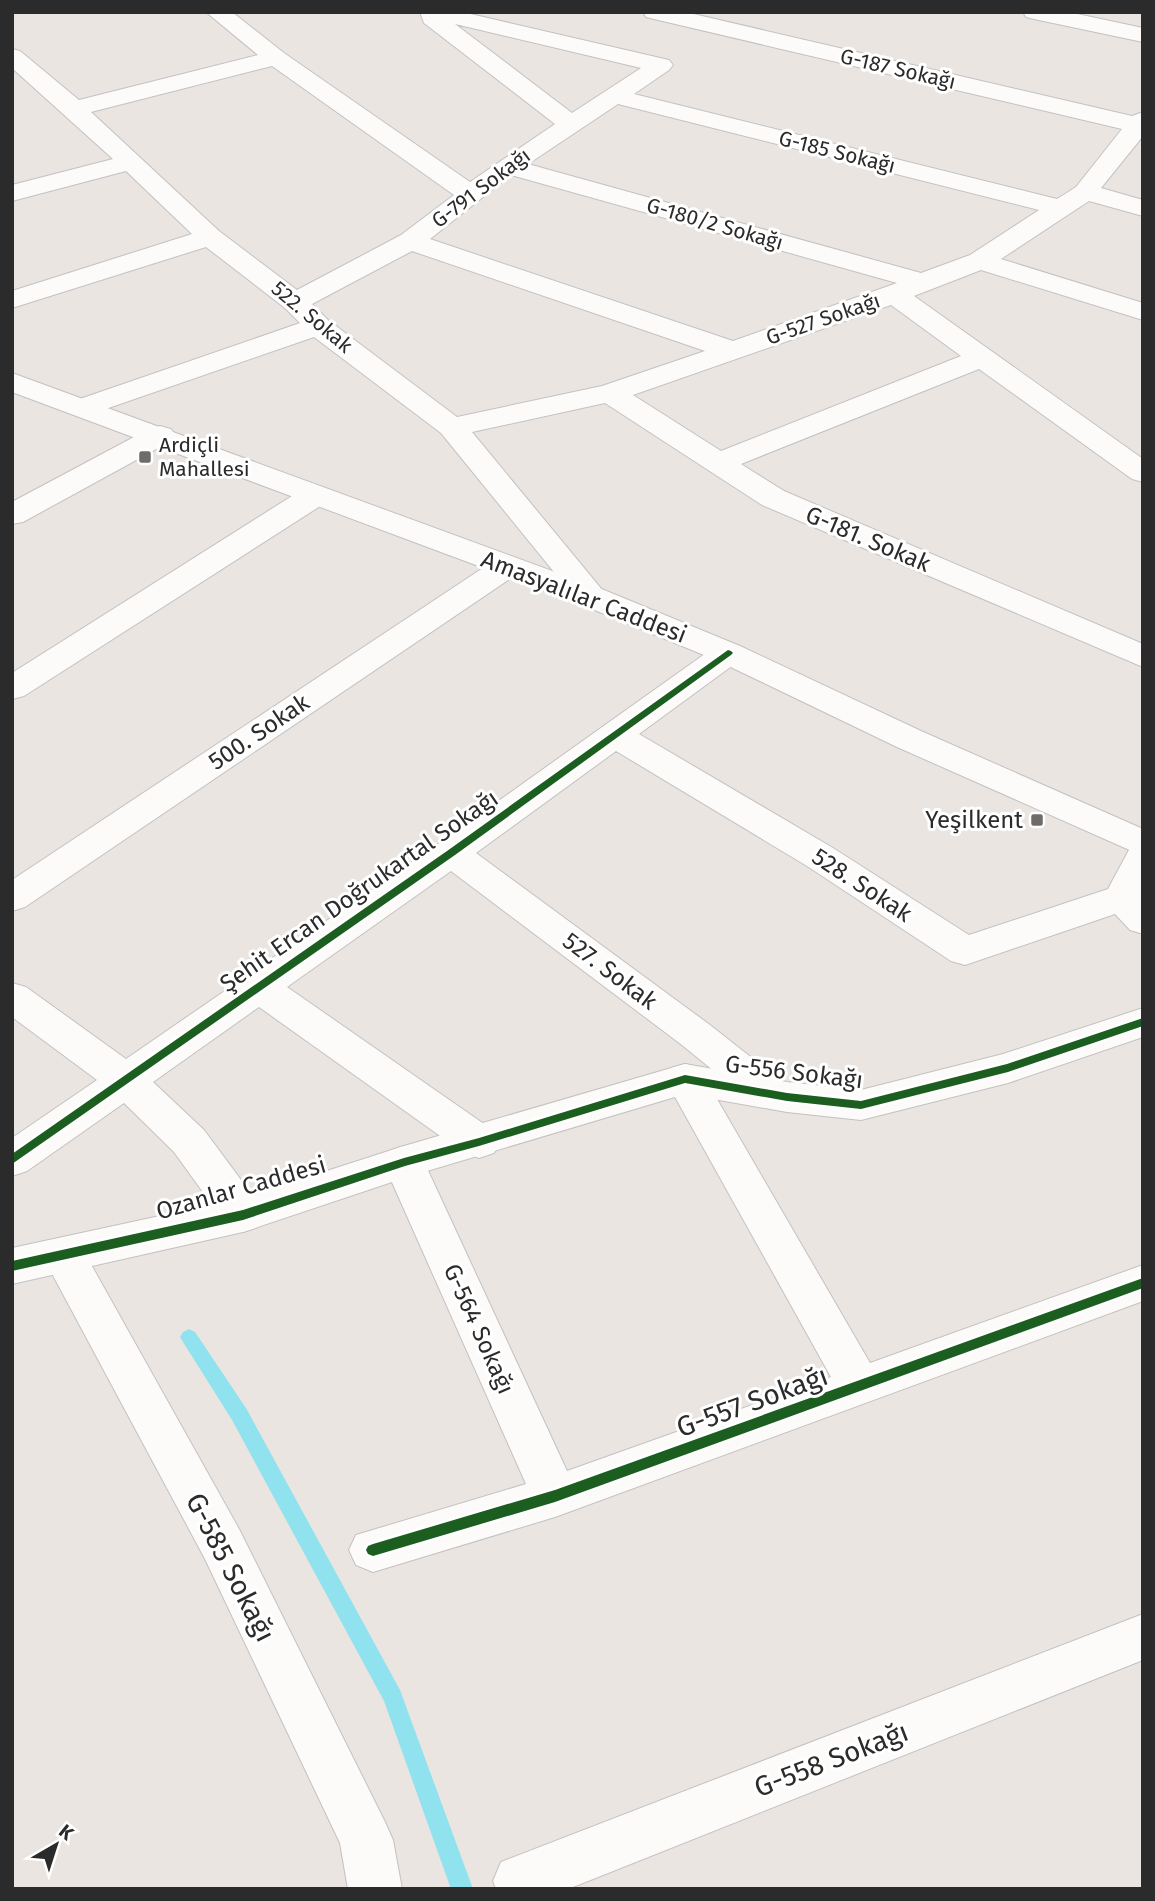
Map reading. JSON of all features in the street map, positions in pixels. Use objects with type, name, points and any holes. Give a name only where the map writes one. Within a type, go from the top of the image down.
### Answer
[{"type":"street","points":[[217,12],[276,58],[470,194]]},
{"type":"street","points":[[424,12],[571,124]]},
{"type":"street","name":"G-791 Sokağı","points":[[295,302],[410,241],[508,166],[661,65],[431,12]]},
{"type":"street","name":"G-187 Sokağı","points":[[654,12],[1141,124]]},
{"type":"street","points":[[1034,12],[1143,35]]},
{"type":"street","name":"522. Sokak","points":[[12,56],[36,91],[74,109],[211,237],[295,302],[318,326],[452,427],[592,597]]},
{"type":"street","points":[[74,109],[276,58]]},
{"type":"street","name":"G-185 Sokağı","points":[[614,96],[1061,208]]},
{"type":"street","name":"G-527 Sokağı","points":[[452,427],[610,393],[894,295],[980,261],[1085,192],[1141,124]]},
{"type":"street","points":[[12,193],[132,162]]},
{"type":"street","name":"G-180/2 Sokağı","points":[[508,166],[922,282]]},
{"type":"street","points":[[1085,192],[1143,208]]},
{"type":"street","points":[[12,300],[211,237]]},
{"type":"street","points":[[410,241],[731,350]]},
{"type":"street","points":[[980,261],[1143,312]]},
{"type":"street","points":[[894,295],[1143,473]]},
{"type":"street","points":[[84,407],[318,326]]},
{"type":"street","points":[[720,462],[983,357]]},
{"type":"street","name":"Amasyalılar Caddesi","points":[[12,382],[592,597],[728,653],[909,739],[1143,844]]},
{"type":"street","name":"G-181. Sokak","points":[[610,393],[773,498],[1143,657]]},
{"type":"street","points":[[12,515],[160,435]]},
{"type":"street","points":[[12,688],[314,496]]},
{"type":"street","name":"500. Sokak","points":[[12,898],[506,567]]},
{"type":"street","name":"Şehit Ercan Doğrukartal Sokağı","points":[[12,1160],[451,853],[728,653]]},
{"type":"street","name":"528. Sokak","points":[[616,735],[820,857],[965,951],[1133,910]]},
{"type":"street","name":"527. Sokak","points":[[451,853],[696,1035],[766,1091]]},
{"type":"street","points":[[1133,910],[1143,857]]},
{"type":"street","points":[[258,987],[479,1142]]},
{"type":"street","points":[[12,997],[127,1081],[189,1141],[243,1215]]},
{"type":"street","name":"G-556 Sokağı","points":[[479,1142],[685,1079],[766,1091],[787,1097],[861,1105],[1008,1068],[1143,1022]]},
{"type":"street","points":[[685,1079],[859,1385]]},
{"type":"street","name":"Ozanlar Caddesi","points":[[12,1266],[243,1215],[404,1162],[479,1142]]},
{"type":"street","name":"G-564 Sokağı","points":[[404,1162],[555,1496]]},
{"type":"street","name":"G-585 Sokağı","points":[[64,1255],[222,1544],[366,1840],[376,1889]]},
{"type":"street","name":"G-557 Sokağı","points":[[373,1550],[555,1496],[1143,1283]]},
{"type":"street","name":"G-558 Sokağı","points":[[520,1881],[1143,1637]]},
{"type":"waterway","points":[[189,1337],[239,1414],[393,1697],[462,1889]]},
{"type":"cycle path","points":[[12,1160],[451,853],[728,653]]},
{"type":"cycle path","points":[[12,1266],[243,1215],[404,1162],[685,1079],[787,1097],[861,1105],[1008,1068],[1143,1022]]},
{"type":"cycle path","points":[[373,1550],[555,1496],[1143,1283]]},
{"type":"place","name":"Ardiçli Mahallesi","points":[[145,457]]},
{"type":"place","name":"Yeşilkent","points":[[1037,820]]}]
